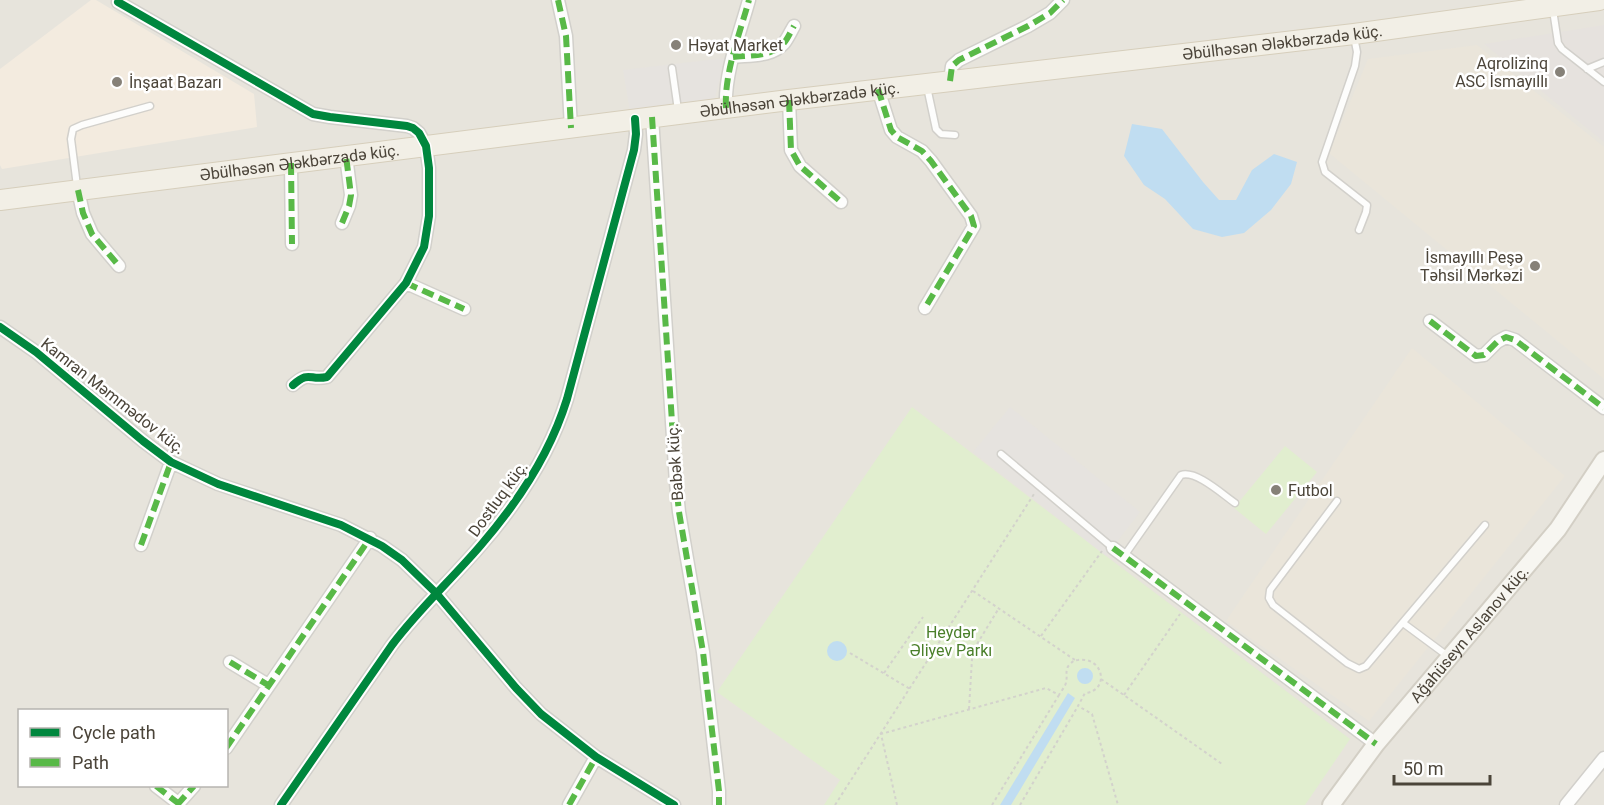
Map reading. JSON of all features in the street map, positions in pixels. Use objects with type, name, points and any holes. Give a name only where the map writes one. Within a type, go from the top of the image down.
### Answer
[{"type":"main road","name":"Əbülhəsən Ələkbərzadə küç.","points":[[0,200],[878,89],[1354,34],[1599,0]]},
{"type":"street","points":[[558,0],[566,36],[571,128]]},
{"type":"street","points":[[726,108],[726,88],[749,0]]},
{"type":"street","points":[[950,81],[952,66],[958,60],[1043,18],[1064,0]]},
{"type":"street","points":[[118,2],[313,114],[407,126],[419,134],[426,147],[429,168],[429,216],[424,247],[406,283],[327,377],[318,379],[308,375],[302,376],[293,385]]},
{"type":"street","points":[[733,57],[769,54],[784,43],[794,26]]},
{"type":"street","points":[[878,89],[891,130],[931,160],[971,216],[974,226],[925,308]]},
{"type":"street","points":[[789,100],[791,150],[800,166],[841,202]]},
{"type":"street","name":"Dostluq küç.","points":[[281,805],[409,622],[481,546],[526,488],[536,471],[561,418],[644,118]]},
{"type":"street","name":"Babək küç.","points":[[644,118],[679,512],[703,652],[719,805]]},
{"type":"street","points":[[342,223],[350,206],[351,195],[346,156]]},
{"type":"street","points":[[291,164],[292,244]]},
{"type":"street","points":[[78,190],[83,213],[92,234],[119,266]]},
{"type":"street","points":[[406,283],[464,309]]},
{"type":"street","points":[[1430,321],[1476,356],[1485,355],[1497,342],[1506,337],[1515,340],[1604,408]]},
{"type":"street","name":"Kamran Məmmədov küç.","points":[[0,327],[36,352],[171,462],[218,484],[341,525],[370,538],[402,560],[436,593],[516,688],[541,714],[596,757],[674,805]]},
{"type":"street","name":"Ağahüseyn Aslanov küç.","points":[[1332,805],[1376,744],[1558,529],[1604,460]]},
{"type":"street","points":[[141,545],[171,462]]},
{"type":"street","points":[[228,745],[370,538]]},
{"type":"street","points":[[1110,546],[1376,744]]},
{"type":"street","points":[[230,662],[268,686]]},
{"type":"street","points":[[569,805],[596,757]]},
{"type":"street","points":[[1566,805],[1604,758]]},
{"type":"street","points":[[157,787],[178,804],[193,787]]},
{"type":"lane","points":[[1552,7],[1558,43],[1562,49],[1604,82]]},
{"type":"lane","points":[[1354,34],[1357,52],[1355,66],[1322,162],[1325,172],[1367,205],[1359,230]]},
{"type":"lane","points":[[1587,69],[1604,62]]},
{"type":"lane","points":[[672,68],[679,114]]},
{"type":"lane","points":[[926,84],[936,129],[941,134],[955,135]]},
{"type":"lane","points":[[78,190],[71,139],[73,129],[150,106]]},
{"type":"lane","points":[[1001,454],[1110,546]]},
{"type":"lane","points":[[1124,556],[1181,475],[1187,473],[1196,476],[1235,503]]},
{"type":"lane","points":[[1337,501],[1270,590],[1269,598],[1273,605],[1347,663],[1359,669],[1366,666],[1485,525]]},
{"type":"lane","points":[[1403,622],[1449,657]]},
{"type":"path","points":[[835,805],[1039,486]]},
{"type":"path","points":[[1041,636],[1110,546]]},
{"type":"path","points":[[972,590],[1075,660]]},
{"type":"path","points":[[1124,695],[1187,603]]},
{"type":"path","points":[[969,709],[972,659],[977,644],[999,608]]},
{"type":"path","points":[[884,673],[923,617]]},
{"type":"path","points":[[850,653],[910,689]]},
{"type":"path","points":[[992,805],[1059,695],[1066,682],[1069,664],[1075,660],[1085,659],[1095,662],[1101,679],[1098,687],[1093,692],[1085,693],[1020,805]]},
{"type":"path","points":[[1101,679],[1222,764]]},
{"type":"path","points":[[881,734],[1046,688],[1059,695]]},
{"type":"path","points":[[1078,706],[1092,714],[1118,805]]},
{"type":"path","points":[[881,734],[897,805]]},
{"type":"shaded area","points":[[0,0],[1604,0],[1604,805],[0,805]]},
{"type":"shaded area","name":"İnşaat Bazarı","points":[[91,0],[96,0],[254,94],[257,127],[2,169],[0,165],[0,69]]},
{"type":"shaded area","name":"Aqrolizinq ASC İsmayıllı","points":[[1604,25],[1604,142],[1484,44]]},
{"type":"shaded area","name":"İsmayıllı Peşə Təhsil Mərkəzi","points":[[1477,45],[1604,147],[1604,379],[1329,153],[1368,59]]},
{"type":"shaded area","points":[[725,58],[714,102],[630,112],[623,70]]},
{"type":"shaded area","points":[[1412,348],[1565,476],[1369,721],[1226,621]]},
{"type":"shaded area","points":[[1010,407],[1140,512],[1106,556],[973,452]]},
{"type":"green space","name":"Heydər Əliyev Parkı","points":[[912,407],[1350,739],[1305,805],[824,805],[840,780],[717,692]]},
{"type":"green space","name":"Futbol","points":[[1285,446],[1317,472],[1266,534],[1234,508]]},
{"type":"water","points":[[1132,124],[1162,129],[1219,200],[1236,200],[1252,170],[1274,154],[1297,162],[1291,184],[1271,210],[1244,233],[1222,237],[1193,229],[1165,199],[1144,185],[1124,156]]},
{"type":"water","points":[[837,641],[844,644],[847,651],[844,658],[837,661],[830,658],[827,651],[830,644]]},
{"type":"water","points":[[1085,668],[1091,670],[1093,676],[1091,682],[1085,684],[1079,682],[1077,676],[1079,670]]},
{"type":"water","points":[[1068,693],[1075,698],[1011,805],[1000,805]]},
{"type":"marked path","points":[[558,0],[566,36],[571,128]]},
{"type":"marked path","points":[[726,108],[727,81],[749,0]]},
{"type":"marked path","points":[[950,81],[952,66],[959,60],[1028,26],[1050,13],[1063,0]]},
{"type":"marked path","points":[[733,57],[760,54],[779,48],[794,26]]},
{"type":"marked path","points":[[878,89],[891,130],[897,137],[922,151],[931,161],[971,216],[974,226],[925,308]]},
{"type":"marked path","points":[[789,100],[791,150],[800,166],[841,202]]},
{"type":"marked path","points":[[652,117],[676,483],[703,652],[719,805]]},
{"type":"marked path","points":[[342,223],[351,195],[346,156]]},
{"type":"marked path","points":[[291,163],[292,244]]},
{"type":"marked path","points":[[78,190],[83,213],[92,234],[119,266]]},
{"type":"marked path","points":[[406,283],[464,309]]},
{"type":"marked path","points":[[1430,321],[1476,356],[1484,355],[1497,342],[1506,337],[1515,340],[1604,408]]},
{"type":"marked path","points":[[141,545],[171,462]]},
{"type":"marked path","points":[[228,745],[370,538]]},
{"type":"marked path","points":[[1113,548],[1376,744]]},
{"type":"marked path","points":[[230,662],[268,685]]},
{"type":"marked path","points":[[569,805],[596,757]]},
{"type":"marked path","points":[[157,787],[178,803]]},
{"type":"marked path","points":[[177,805],[193,787]]},
{"type":"cycle path","points":[[118,2],[313,114],[407,126],[419,133],[426,146],[429,168],[429,216],[424,247],[406,283],[327,377],[306,377],[293,385]]},
{"type":"cycle path","points":[[281,805],[392,645],[495,528],[532,476],[552,439],[567,399],[634,150],[635,119]]},
{"type":"cycle path","points":[[0,327],[36,352],[171,462],[218,484],[341,525],[382,546],[402,560],[436,593],[516,688],[541,714],[596,757],[674,805]]},
{"type":"place","name":"Həyat Market","points":[[676,45]]},
{"type":"place","name":"Aqrolizinq ASC İsmayıllı","points":[[1560,72]]},
{"type":"place","name":"İnşaat Bazarı","points":[[117,82]]},
{"type":"place","name":"İsmayıllı Peşə Təhsil Mərkəzi","points":[[1535,266]]},
{"type":"place","name":"Futbol","points":[[1276,490]]}]
